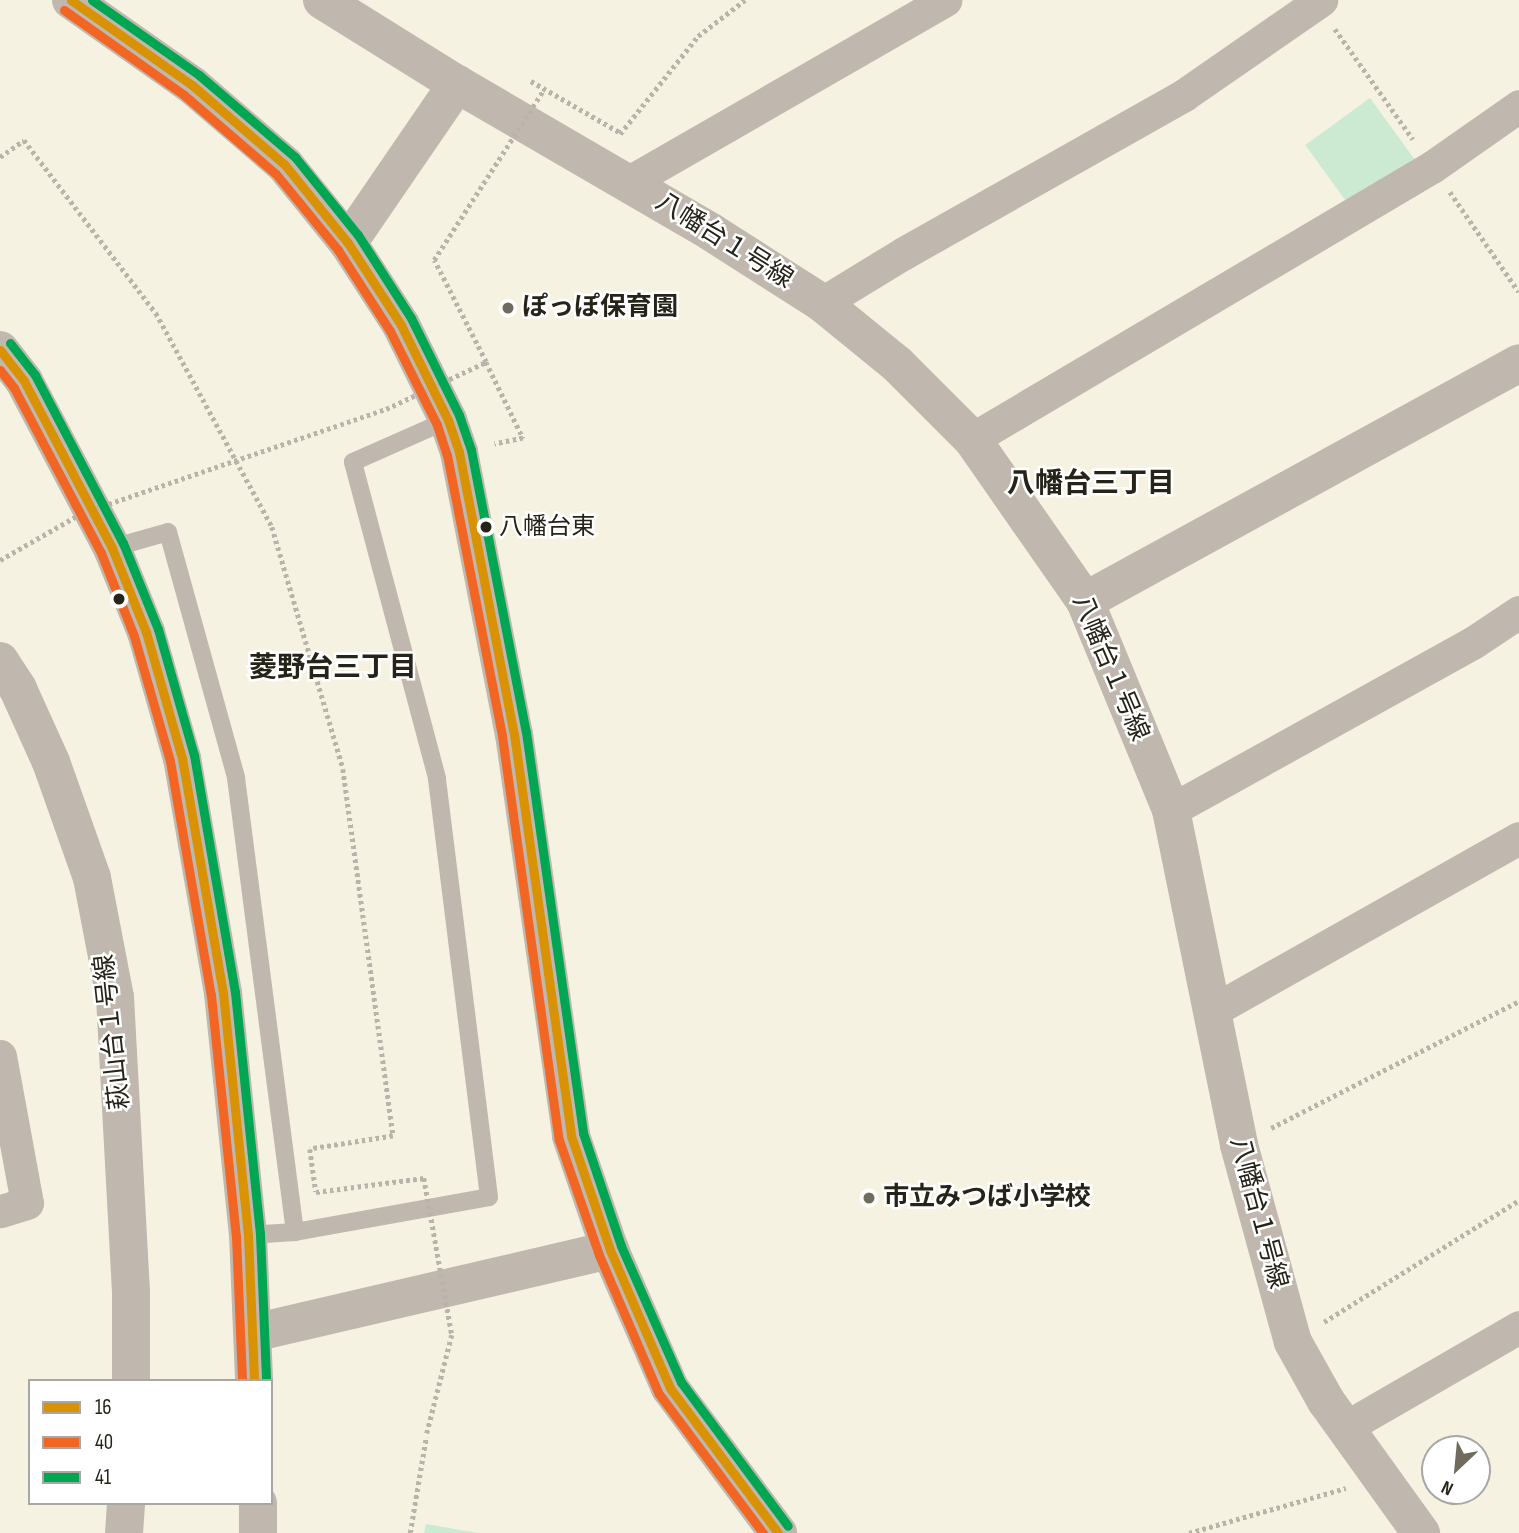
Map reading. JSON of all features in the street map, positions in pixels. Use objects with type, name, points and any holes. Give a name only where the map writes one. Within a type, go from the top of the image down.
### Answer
[{"type":"street","points":[[71,0],[192,85],[285,165],[348,243],[401,325],[453,436],[514,734],[571,1136],[610,1250],[670,1388],[778,1533]]},
{"type":"street","name":"八幡台１号線","points":[[322,0],[457,84],[629,182],[822,303],[897,364],[972,439],[1085,601],[1171,810],[1239,1144],[1293,1342],[1326,1401],[1421,1533]]},
{"type":"street","points":[[629,182],[945,0]]},
{"type":"street","points":[[822,303],[904,253],[1184,95],[1321,0]]},
{"type":"street","points":[[348,243],[457,84]]},
{"type":"street","points":[[972,439],[1432,167],[1519,106]]},
{"type":"street","points":[[0,350],[12,389],[112,548],[146,632],[182,758],[223,993],[248,1235],[254,1379]]},
{"type":"street","points":[[1085,601],[1519,363]]},
{"type":"street","points":[[1171,810],[1474,642],[1519,612]]},
{"type":"street","name":"萩山台１号線","points":[[0,661],[18,689],[51,762],[92,878],[115,997],[131,1293],[131,1379]]},
{"type":"street","points":[[1212,1011],[1519,838]]},
{"type":"street","points":[[0,1056],[27,1203],[0,1211]]},
{"type":"street","points":[[253,1333],[610,1250]]},
{"type":"street","points":[[1346,1427],[1519,1327]]},
{"type":"street","points":[[124,1533],[126,1505]]},
{"type":"street","points":[[258,1505],[258,1533]]},
{"type":"lane","points":[[248,1235],[295,1232],[489,1197],[437,778],[353,461],[453,436]]},
{"type":"lane","points":[[112,548],[169,532],[236,778],[295,1232]]},
{"type":"path","points":[[453,436],[523,438],[433,260],[544,89],[621,133],[698,36],[745,0]]},
{"type":"path","points":[[0,157],[24,140],[156,313],[272,527],[343,769],[393,1136],[310,1149],[316,1192],[424,1178],[452,1335],[426,1437],[410,1533]]},
{"type":"path","points":[[0,560],[82,513],[386,409],[486,362]]},
{"type":"path","points":[[1239,1144],[1519,1001]]},
{"type":"path","points":[[1293,1342],[1519,1200]]},
{"type":"path","points":[[1188,1533],[1380,1478]]},
{"type":"green space","points":[[1370,98],[1417,163],[1352,210],[1305,145]]},
{"type":"green space","points":[[426,1524],[478,1533],[424,1533]]},
{"type":"transit line","name":"16","points":[[71,0],[192,85],[285,165],[348,243],[401,325],[448,420],[459,452],[514,734],[571,1136],[610,1250],[670,1388],[778,1533]]},
{"type":"transit line","name":"41","points":[[92,0],[199,75],[295,157],[358,235],[411,318],[459,415],[471,450],[526,732],[583,1133],[621,1246],[681,1382],[788,1526]]},
{"type":"transit line","name":"40","points":[[64,10],[184,95],[276,174],[338,250],[390,331],[437,425],[447,455],[502,736],[559,1140],[599,1255],[659,1394],[763,1533]]},
{"type":"transit line","name":"41","points":[[10,343],[35,375],[123,543],[158,629],[194,755],[235,992],[260,1234],[266,1379]]},
{"type":"transit line","name":"16","points":[[0,350],[24,381],[112,548],[146,632],[182,758],[223,993],[248,1235],[254,1379]]},
{"type":"transit line","name":"40","points":[[0,370],[14,388],[101,553],[134,636],[170,761],[211,995],[236,1236],[242,1379]]},
{"type":"place","name":"ぽっぽ保育園","points":[[508,308]]},
{"type":"place","name":"八幡台東","points":[[486,527]]},
{"type":"place","name":"市立みつば小学校","points":[[869,1198]]},
{"type":"district","name":"八幡台三丁目","points":[[1091,484]]},
{"type":"district","name":"菱野台三丁目","points":[[333,668]]}]
